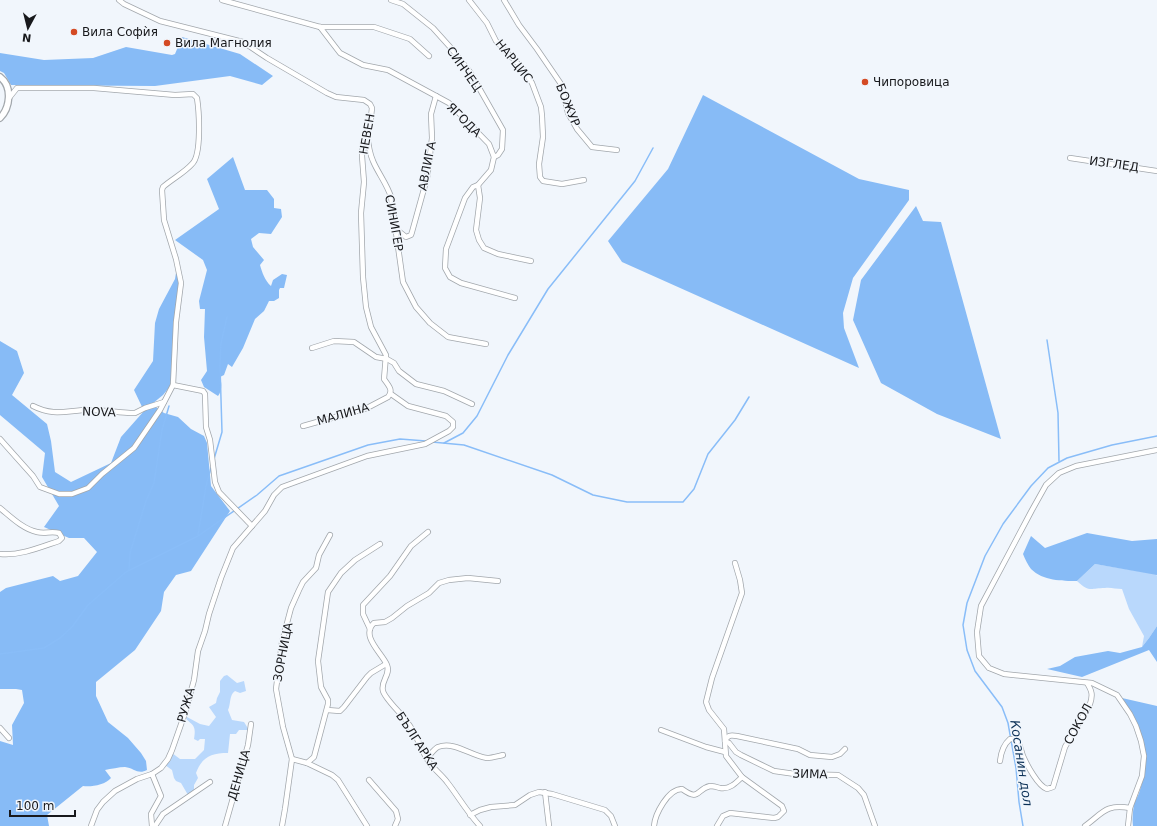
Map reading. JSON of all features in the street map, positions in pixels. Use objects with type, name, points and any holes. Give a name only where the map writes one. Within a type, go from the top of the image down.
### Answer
[{"type":"street","name":"НЕВЕН","points":[[119,0],[124,4],[160,21],[243,42],[267,58],[327,93],[368,102],[372,108],[370,125],[363,141],[362,156],[364,182],[361,213],[363,277],[366,307],[371,327],[387,359],[394,363],[399,371],[416,384],[444,391],[472,404]]},
{"type":"street","points":[[222,0],[320,28],[374,28],[410,39],[429,56]]},
{"type":"street","name":"СИНЧЕЦ","points":[[391,0],[404,4],[433,28],[470,72],[503,130],[502,149],[498,155],[494,157]]},
{"type":"street","name":"НАРЦИС","points":[[469,0],[487,23],[496,41],[522,68],[532,82],[541,107],[543,137],[539,172],[542,181],[562,184],[584,180]]},
{"type":"street","name":"БОЖУР","points":[[504,0],[519,25],[537,48],[561,84],[567,110],[577,129],[592,147],[617,150]]},
{"type":"street","name":"ЯГОДА","points":[[320,28],[340,53],[363,65],[388,70],[449,103],[489,144],[494,157]]},
{"type":"street","points":[[0,77],[7,87],[9,98],[6,111],[0,118]]},
{"type":"street","points":[[0,439],[33,476],[40,487],[62,494],[80,492],[88,488],[102,474],[134,448],[164,402],[174,385],[176,322],[181,283],[176,259],[164,220],[161,196],[163,187],[194,163],[197,156],[199,129],[197,98],[193,94],[175,95],[94,88],[17,88],[9,98]]},
{"type":"street","name":"АВЛИГА","points":[[396,229],[406,237],[411,235],[430,163],[432,138],[431,114],[436,96]]},
{"type":"street","name":"СИНИГЕР","points":[[367,133],[370,154],[392,197],[403,282],[416,307],[430,323],[448,337],[486,344]]},
{"type":"street","points":[[494,157],[491,170],[478,185],[473,187],[465,198],[446,249],[445,268],[450,277],[461,284],[515,298]]},
{"type":"street","name":"ИЗГЛЕД","points":[[1070,158],[1157,171]]},
{"type":"street","points":[[478,185],[480,198],[476,230],[479,240],[484,248],[498,254],[531,261]]},
{"type":"street","points":[[312,348],[334,341],[354,342],[376,357],[387,359],[384,380],[389,386],[391,394]]},
{"type":"street","points":[[174,385],[197,389],[203,391],[205,394],[206,427],[210,440],[215,482],[219,492],[252,526]]},
{"type":"street","name":"РУЖА","points":[[91,826],[97,810],[115,791],[137,779],[152,774],[164,765],[172,750],[192,686],[198,651],[221,578],[233,548],[265,511],[274,495],[282,487],[367,456],[425,444],[449,431],[452,427],[453,422],[446,416],[408,406],[391,394]]},
{"type":"street","name":"МАЛИНА","points":[[303,426],[368,408],[391,394]]},
{"type":"street","name":"NOVA","points":[[33,406],[47,412],[61,413],[91,410],[135,413],[164,402]]},
{"type":"street","points":[[1128,826],[1130,808],[1139,786],[1143,765],[1143,748],[1139,734],[1130,714],[1117,695],[1103,687],[1087,683],[1004,674],[989,668],[979,656],[977,632],[981,606],[1046,486],[1059,473],[1076,466],[1157,450]]},
{"type":"street","points":[[0,508],[17,522],[38,532],[59,533],[62,538],[59,541],[25,552],[0,554]]},
{"type":"street","points":[[327,710],[340,711],[367,677],[386,664],[371,641],[370,629],[363,614],[363,605],[390,576],[411,546],[428,532]]},
{"type":"street","name":"ЗОРНИЦА","points":[[282,826],[292,759],[283,727],[276,689],[282,642],[291,608],[299,590],[303,582],[316,568],[319,555],[330,536]]},
{"type":"street","points":[[307,763],[314,757],[328,704],[328,700],[321,687],[318,661],[328,592],[341,573],[355,560],[380,544]]},
{"type":"street","points":[[723,826],[718,824],[726,814],[734,812],[766,817],[778,817],[784,810],[782,806],[742,777],[726,756],[724,729],[709,710],[706,702],[712,678],[742,593],[735,563]]},
{"type":"street","points":[[370,629],[374,623],[385,622],[392,618],[407,606],[429,593],[439,583],[449,580],[468,578],[498,581]]},
{"type":"street","name":"БЪЛГАРКА","points":[[386,664],[388,674],[382,686],[383,693],[413,730],[427,758],[434,768],[480,826]]},
{"type":"street","name":"СОКОЛ","points":[[1000,761],[1001,752],[1006,742],[1010,739],[1016,739],[1026,763],[1041,786],[1047,789],[1053,787],[1065,747],[1092,698],[1092,692],[1087,683]]},
{"type":"street","name":"ДЕНИЦА","points":[[225,826],[248,745],[251,724]]},
{"type":"street","points":[[0,728],[9,738]]},
{"type":"street","points":[[661,730],[706,747],[725,752]]},
{"type":"street","points":[[725,741],[728,736],[731,735],[798,749],[810,755],[832,757],[840,754],[845,749]]},
{"type":"street","name":"ЗИМА","points":[[725,741],[729,743],[736,752],[774,771],[795,774],[838,775],[858,788],[864,795],[875,826]]},
{"type":"street","points":[[427,758],[437,748],[448,746],[489,758],[503,755]]},
{"type":"street","points":[[292,759],[307,763],[332,775],[338,780],[367,826]]},
{"type":"street","points":[[152,774],[161,796],[151,814],[152,826]]},
{"type":"street","points":[[654,826],[654,820],[660,807],[678,790],[682,789],[694,795],[710,786],[725,788],[731,786],[742,777]]},
{"type":"street","points":[[368,780],[396,811],[398,819],[395,826]]},
{"type":"street","points":[[155,826],[162,814],[210,782]]},
{"type":"street","points":[[545,792],[549,826]]},
{"type":"street","points":[[470,815],[491,807],[515,805],[530,795],[545,792],[605,810],[610,814],[615,826]]},
{"type":"street","points":[[1085,826],[1105,810],[1114,806],[1130,808]]},
{"type":"shaded area","points":[[182,37],[240,54],[273,76],[262,85],[230,76],[155,86],[11,85],[4,73],[0,71],[0,53],[44,60],[93,58],[126,47],[172,55],[175,54]]},
{"type":"shaded area","points":[[703,95],[859,179],[909,190],[909,200],[853,278],[843,313],[844,328],[859,368],[622,262],[608,241],[668,169]]},
{"type":"shaded area","points":[[233,157],[245,190],[267,190],[274,199],[274,208],[281,209],[282,217],[271,234],[259,233],[251,239],[253,247],[264,260],[260,265],[267,282],[271,286],[273,280],[282,274],[287,275],[284,288],[280,288],[279,290],[279,298],[274,301],[269,301],[264,311],[255,319],[243,348],[232,367],[228,364],[224,375],[220,377],[221,387],[218,396],[204,387],[201,380],[207,371],[204,337],[205,309],[200,309],[199,301],[207,270],[203,260],[175,240],[219,209],[207,179]]},
{"type":"shaded area","points":[[916,206],[923,221],[941,222],[1001,439],[937,414],[881,383],[853,320],[861,280]]},
{"type":"shaded area","points":[[177,267],[180,283],[172,384],[163,395],[152,404],[164,413],[178,417],[191,429],[204,436],[207,443],[211,486],[230,511],[191,571],[176,575],[164,592],[161,611],[135,650],[96,682],[96,696],[108,722],[128,738],[141,753],[146,761],[147,770],[138,772],[125,767],[105,770],[111,778],[98,785],[83,786],[47,815],[49,826],[0,826],[0,741],[13,745],[12,725],[24,703],[22,690],[0,689],[0,592],[6,588],[53,576],[60,581],[78,576],[97,552],[84,538],[69,538],[44,527],[59,506],[42,477],[45,453],[0,415],[0,341],[17,351],[24,373],[12,395],[47,424],[55,472],[71,482],[111,463],[121,437],[144,411],[134,390],[153,361],[155,323],[159,309],[175,279]]},
{"type":"shaded area","points":[[1087,533],[1132,541],[1157,539],[1157,575],[1095,564],[1077,581],[1053,580],[1041,576],[1031,569],[1023,554],[1031,536],[1045,548]]},
{"type":"shaded area","points":[[1095,564],[1156,574],[1157,626],[1142,647],[1144,636],[1129,609],[1122,589],[1090,589],[1077,581]]},
{"type":"shaded area","points":[[1157,626],[1157,662],[1149,650],[1082,677],[1047,669],[1060,666],[1075,657],[1108,651],[1120,653],[1142,647]]},
{"type":"shaded area","points":[[227,675],[237,683],[244,681],[246,691],[240,693],[235,691],[233,693],[228,710],[232,720],[244,722],[249,730],[239,730],[236,734],[230,734],[228,753],[212,755],[201,763],[196,773],[198,778],[194,785],[194,791],[188,795],[181,783],[176,781],[174,778],[172,770],[165,765],[172,753],[180,759],[195,759],[204,750],[205,739],[200,739],[198,741],[194,739],[194,727],[186,719],[187,717],[200,724],[209,726],[216,717],[209,707],[216,703],[220,692],[220,681]]},
{"type":"shaded area","points":[[1122,698],[1157,706],[1157,826],[1133,826],[1134,804],[1144,776],[1145,752],[1140,732]]},
{"type":"waterway","points":[[444,443],[463,433],[477,416],[508,355],[548,289],[635,181],[653,148]]},
{"type":"waterway","points":[[214,459],[222,432],[220,366],[221,343],[227,317]]},
{"type":"waterway","points":[[1047,340],[1058,413],[1059,461]]},
{"type":"waterway","points":[[432,442],[464,445],[552,475],[593,495],[627,502],[683,502],[694,489],[708,454],[735,420],[749,397]]},
{"type":"waterway","points":[[129,570],[130,553],[146,501],[154,483],[162,430],[169,406]]},
{"type":"waterway","name":"Косанин дол","points":[[1023,826],[1016,768],[1008,723],[1002,707],[975,671],[967,650],[963,625],[967,603],[985,556],[1003,524],[1031,486],[1048,468],[1067,458],[1112,445],[1157,436]]},
{"type":"waterway","points":[[0,654],[44,648],[60,638],[72,627],[88,605],[126,572],[198,536],[257,495],[279,476],[368,445],[400,439],[426,441]]},
{"type":"waterway","points":[[198,535],[206,486],[211,468]]},
{"type":"place","name":"Вила Софѝя","points":[[74,32]]},
{"type":"place","name":"Вила Магнолия","points":[[167,43]]},
{"type":"place","name":"Чипоровица","points":[[865,82]]}]
